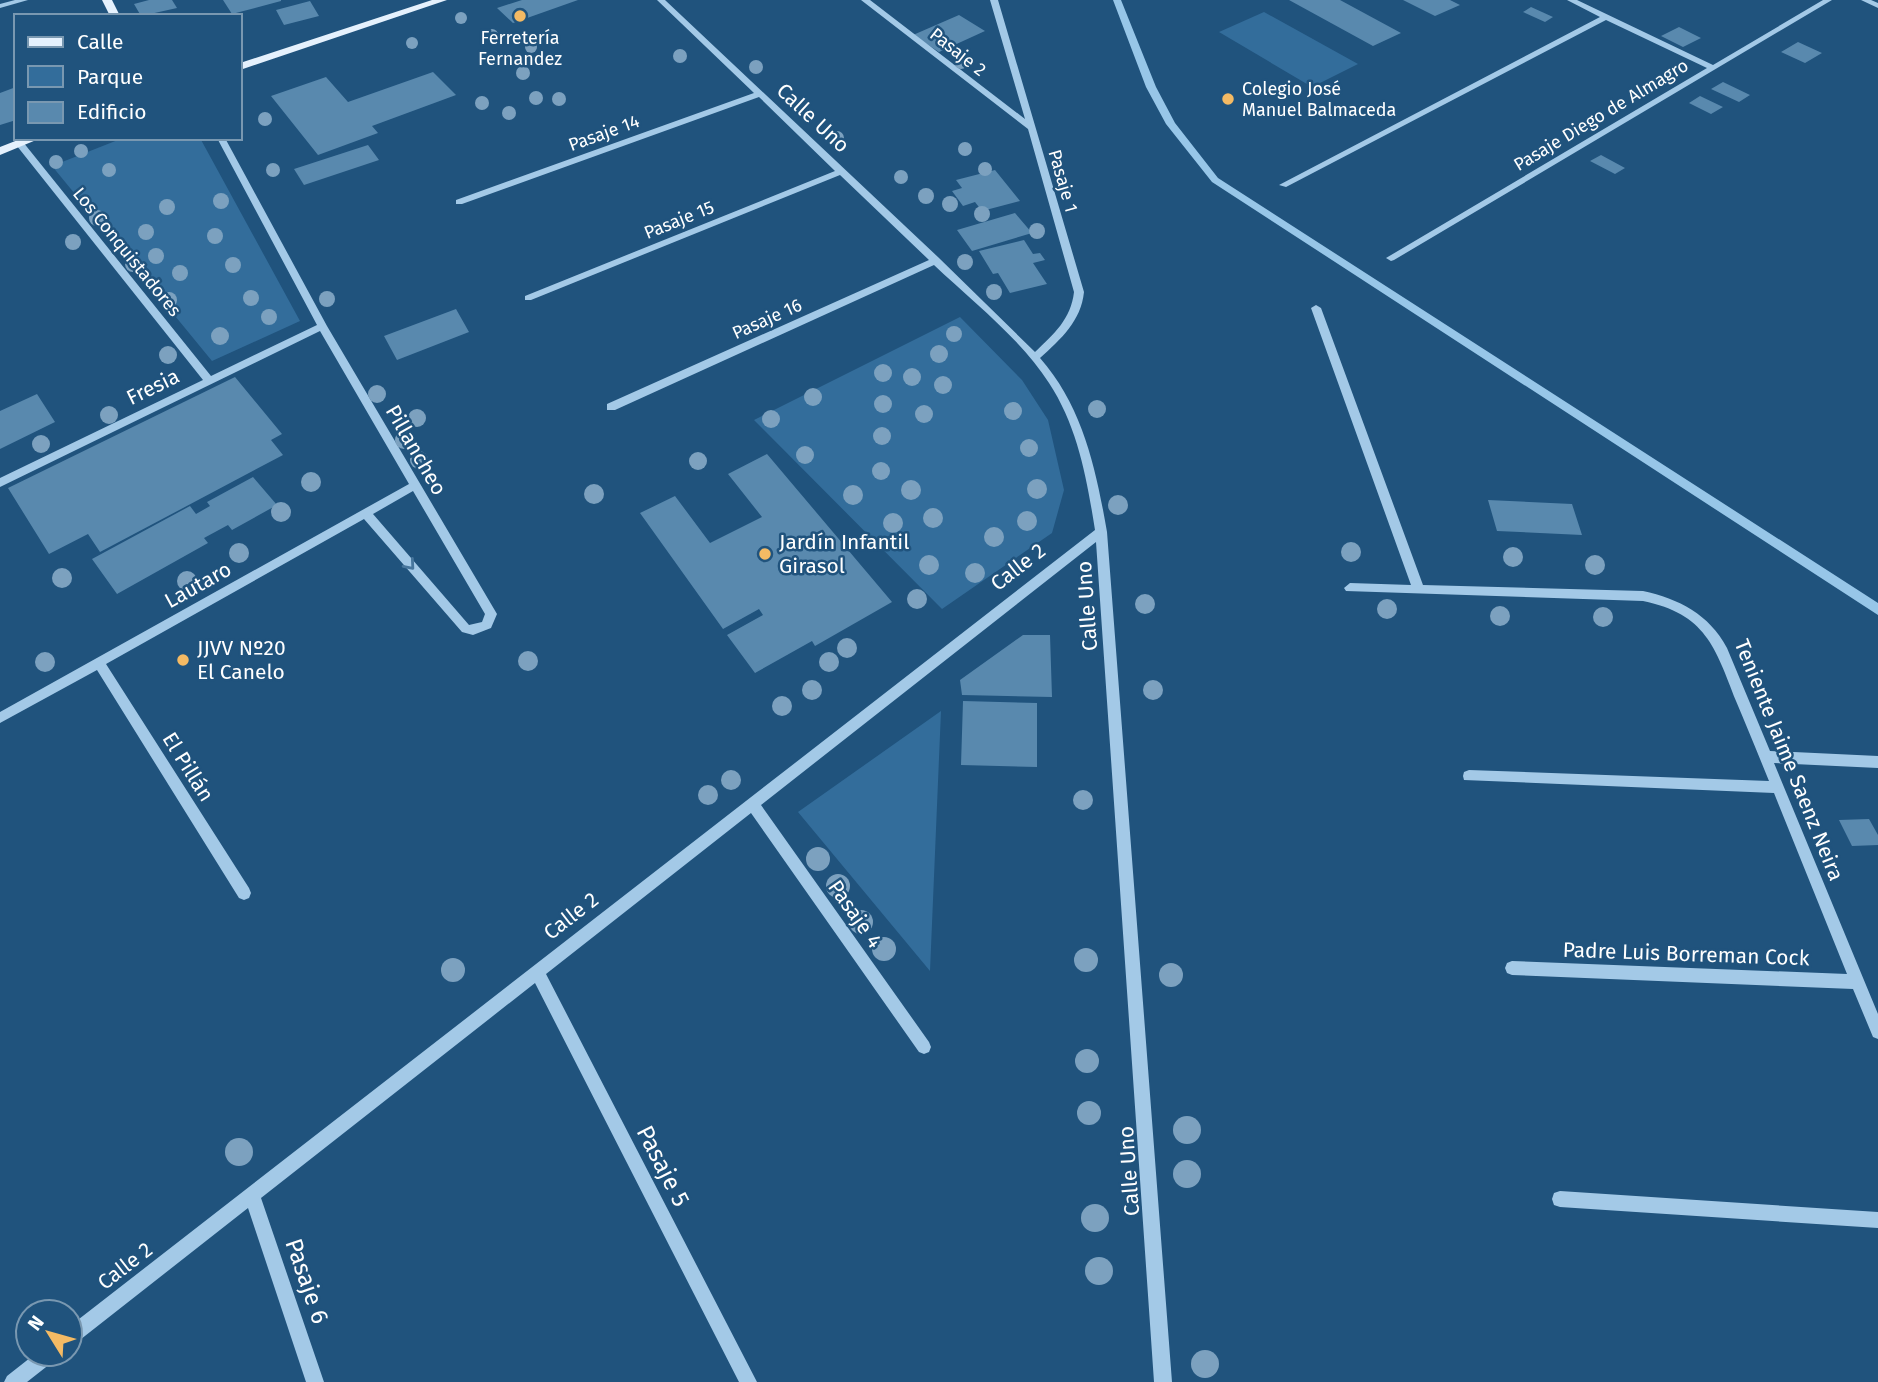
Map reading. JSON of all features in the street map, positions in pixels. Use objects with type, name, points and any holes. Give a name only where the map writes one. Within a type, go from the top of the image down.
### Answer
[{"type":"main road","points":[[242,66],[442,0]]},
{"type":"main road","points":[[0,152],[30,140]]},
{"type":"street","points":[[0,6],[24,0]]},
{"type":"street","name":"Calle Uno","points":[[661,0],[936,260],[1034,358],[1052,380],[1079,431],[1095,494],[1101,532],[1163,1382]]},
{"type":"street","name":"Pasaje 2","points":[[865,0],[1031,128]]},
{"type":"street","name":"Pasaje 1","points":[[994,0],[1079,292],[1077,310],[1072,320],[1034,358]]},
{"type":"street","points":[[1571,0],[1713,68]]},
{"type":"street","name":"Pasaje Diego de Almagro","points":[[1391,258],[1828,0]]},
{"type":"street","points":[[1865,0],[1878,6]]},
{"type":"street","points":[[1283,185],[1606,17]]},
{"type":"street","name":"Pasaje 14","points":[[459,202],[760,94]]},
{"type":"street","name":"Pillancheo","points":[[222,140],[322,326],[491,614],[487,625],[481,629],[466,629],[365,513]]},
{"type":"street","name":"Los Conquistadores","points":[[20,144],[209,381]]},
{"type":"street","name":"Pasaje 15","points":[[528,298],[842,171]]},
{"type":"street","name":"Pasaje 16","points":[[611,407],[936,260]]},
{"type":"street","points":[[1316,308],[1419,590]]},
{"type":"street","name":"Fresia","points":[[0,483],[322,326]]},
{"type":"street","name":"Lautaro","points":[[0,718],[414,486]]},
{"type":"street","name":"Calle 2","points":[[84,1326],[1101,532]]},
{"type":"street","name":"Teniente Jaime Saenz Neira","points":[[1350,588],[1643,596],[1676,604],[1704,623],[1714,635],[1766,757],[1878,1032]]},
{"type":"street","name":"El Pillán","points":[[99,663],[244,893]]},
{"type":"street","points":[[1766,757],[1878,762]]},
{"type":"street","points":[[1469,776],[1777,787]]},
{"type":"street","name":"Pasaje 4","points":[[752,804],[924,1047]]},
{"type":"street","name":"Padre Luis Borreman Cock","points":[[1512,968],[1858,982]]},
{"type":"street","name":"Pasaje 5","points":[[537,972],[748,1382]]},
{"type":"street","name":"Pasaje 6","points":[[252,1195],[315,1382]]},
{"type":"street","points":[[1560,1199],[1878,1220]]},
{"type":"street","points":[[13,1382],[31,1368]]},
{"type":"green space","points":[[1264,12],[1358,64],[1312,87],[1219,32]]},
{"type":"green space","points":[[118,140],[201,140],[300,321],[212,361],[52,166]]},
{"type":"green space","points":[[960,317],[1022,380],[1048,420],[1064,490],[1052,533],[942,609],[754,420]]},
{"type":"green space","points":[[941,711],[930,971],[798,812]]},
{"type":"building","points":[[149,0],[172,0],[177,8],[140,14],[134,4]]},
{"type":"building","points":[[223,0],[281,0],[281,1],[232,14]]},
{"type":"building","name":"Ferretería Fernandez","points":[[522,0],[578,0],[513,23],[497,8]]},
{"type":"building","points":[[1289,0],[1340,0],[1401,33],[1373,46]]},
{"type":"building","points":[[1403,0],[1450,0],[1460,5],[1435,16]]},
{"type":"building","points":[[310,1],[319,16],[284,25],[276,10]]},
{"type":"building","points":[[1531,7],[1553,17],[1545,22],[1523,12]]},
{"type":"building","points":[[959,15],[985,31],[939,52],[913,35]]},
{"type":"building","points":[[1679,27],[1701,38],[1683,47],[1661,36]]},
{"type":"building","points":[[1798,42],[1822,53],[1805,63],[1781,52]]},
{"type":"building","points":[[433,72],[456,95],[372,126],[378,133],[318,155],[271,96],[326,77],[348,102]]},
{"type":"building","points":[[1723,82],[1750,95],[1739,102],[1711,89]]},
{"type":"building","points":[[14,88],[14,121],[0,125],[0,93]]},
{"type":"building","points":[[1700,96],[1723,107],[1711,114],[1689,103]]},
{"type":"building","points":[[368,145],[379,160],[304,185],[294,169]]},
{"type":"building","points":[[1601,155],[1625,168],[1615,174],[1590,161]]},
{"type":"building","points":[[995,170],[1020,201],[982,211],[975,202],[963,206],[952,191],[962,188],[956,180]]},
{"type":"building","points":[[1015,213],[1032,233],[972,251],[957,230]]},
{"type":"building","points":[[1024,240],[1033,254],[1040,253],[1045,260],[1033,263],[1047,284],[1010,293],[998,273],[993,274],[979,251]]},
{"type":"building","points":[[456,309],[469,332],[397,360],[384,336]]},
{"type":"building","points":[[235,377],[282,434],[271,440],[283,455],[100,552],[88,534],[49,554],[8,488]]},
{"type":"building","points":[[37,394],[55,422],[0,449],[0,411]]},
{"type":"building","points":[[767,454],[892,602],[815,646],[812,641],[755,673],[727,635],[763,615],[759,609],[723,629],[640,513],[675,496],[710,543],[762,517],[728,474]]},
{"type":"building","points":[[253,477],[277,505],[232,530],[228,525],[204,538],[208,543],[117,594],[92,559],[190,506],[196,514],[210,506],[207,502]]},
{"type":"building","points":[[1488,500],[1572,504],[1582,535],[1497,531]]},
{"type":"building","points":[[1023,635],[1050,635],[1052,697],[962,695],[960,680]]},
{"type":"building","points":[[963,701],[1037,703],[1037,767],[961,765]]},
{"type":"building","points":[[1869,819],[1878,835],[1878,845],[1852,846],[1839,820]]},
{"type":"waterway","points":[[1117,0],[1151,87],[1171,124],[1215,180],[1878,610]]},
{"type":"place","name":"Ferretería Fernandez","points":[[520,16]]},
{"type":"place","name":"Colegio José Manuel Balmaceda","points":[[1228,99]]},
{"type":"place","name":"Jardín Infantil Girasol","points":[[765,554]]},
{"type":"place","name":"JJVV Nº20 El Canelo","points":[[183,660]]}]
